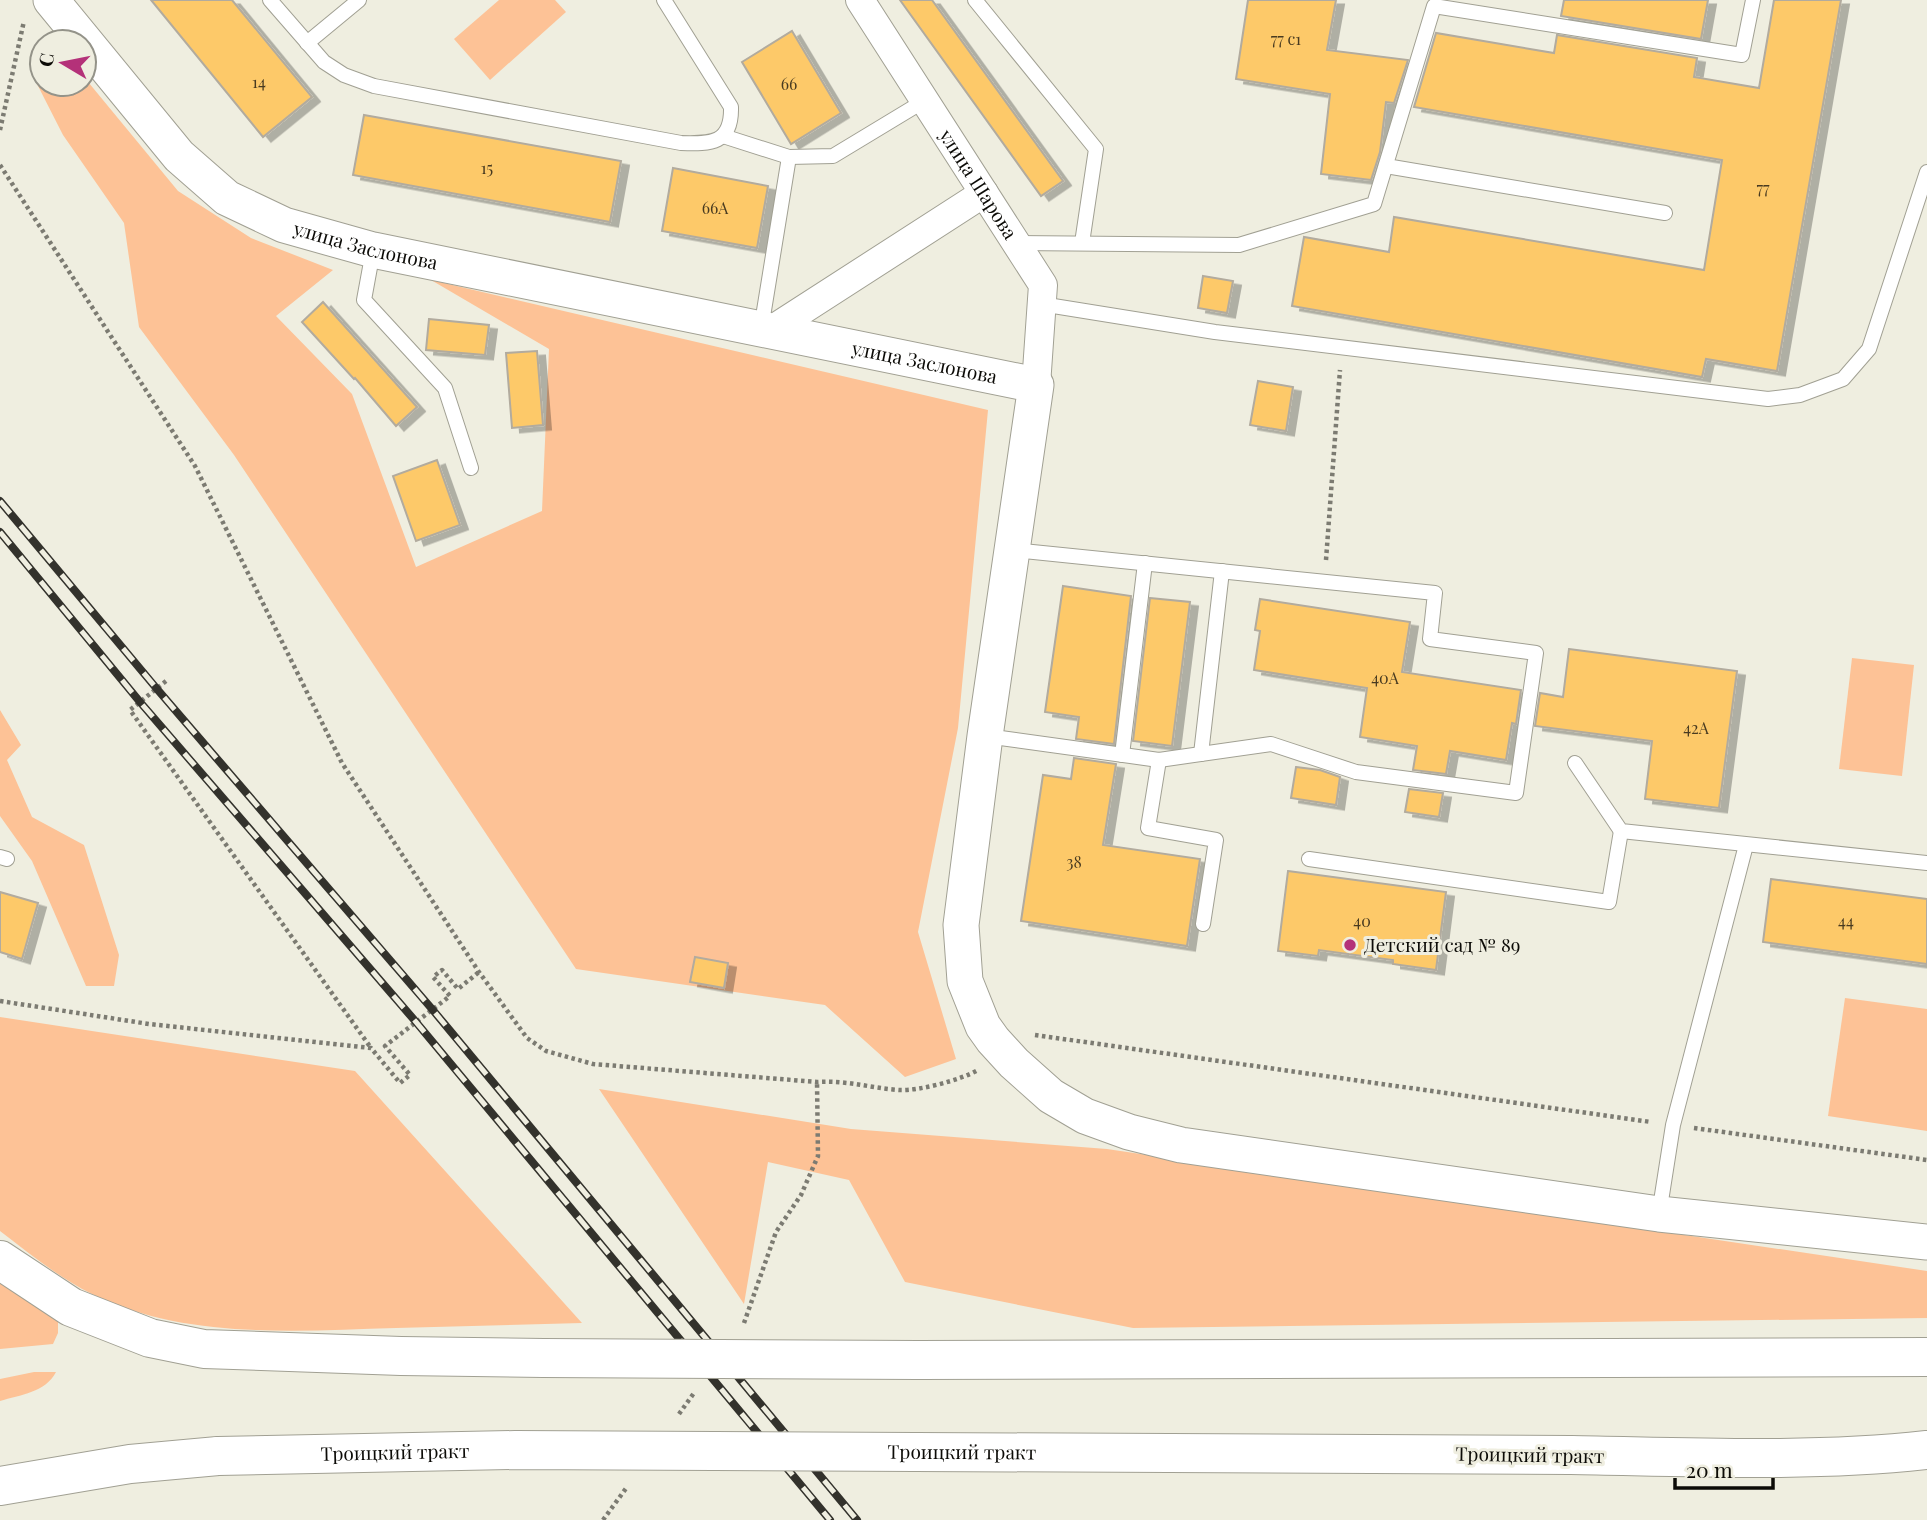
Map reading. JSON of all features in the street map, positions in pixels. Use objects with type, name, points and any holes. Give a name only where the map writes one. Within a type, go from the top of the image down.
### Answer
[{"type":"main road","points":[[0,1260],[71,1307],[150,1338],[193,1347],[239,1351],[544,1358],[918,1360],[1927,1357]]},
{"type":"main road","name":"Троицкий тракт","points":[[0,1486],[130,1464],[218,1456],[515,1450],[1794,1458],[1848,1457],[1927,1450]]},
{"type":"street","name":"улица Шарова","points":[[860,0],[1043,285],[1036,385]]},
{"type":"street","name":"улица Заслонова","points":[[40,6],[179,156],[227,198],[284,225],[373,250],[1036,385]]},
{"type":"street","points":[[766,330],[984,193]]},
{"type":"street","points":[[1036,385],[985,736],[961,925],[964,981],[983,1026],[1006,1054],[1051,1096],[1086,1116],[1129,1132],[1168,1142],[1659,1214],[1927,1242]]},
{"type":"lane","points":[[270,0],[324,62],[344,75],[374,86],[681,142],[708,144],[723,136],[732,123],[731,107],[667,1]]},
{"type":"lane","points":[[307,43],[359,0]]},
{"type":"lane","points":[[975,0],[1096,149],[1082,243]]},
{"type":"lane","points":[[1015,243],[1238,245],[1374,204],[1434,6],[1742,55],[1753,0]]},
{"type":"lane","points":[[723,136],[789,157],[833,156],[924,101]]},
{"type":"lane","points":[[766,330],[789,157]]},
{"type":"lane","points":[[1386,166],[1664,213]]},
{"type":"lane","points":[[1041,304],[1215,332],[1342,348],[1768,398],[1800,395],[1843,379],[1869,349],[1927,172]]},
{"type":"lane","points":[[373,250],[364,300],[445,388],[471,468]]},
{"type":"lane","points":[[985,736],[1159,760],[1272,744],[1356,772],[1516,793],[1535,653],[1430,639],[1435,593],[1012,550]]},
{"type":"lane","points":[[1122,755],[1145,563]]},
{"type":"lane","points":[[1201,754],[1222,571]]},
{"type":"lane","points":[[1159,760],[1149,828],[1216,840],[1203,924]]},
{"type":"lane","points":[[1309,859],[1609,902],[1621,831],[1575,763]]},
{"type":"lane","points":[[1621,831],[1927,863]]},
{"type":"lane","points":[[1659,1214],[1673,1125],[1746,845]]},
{"type":"path","points":[[0,130],[22,25],[40,6]]},
{"type":"path","points":[[0,165],[195,466],[342,763],[480,972],[527,1038],[546,1051],[593,1064],[817,1082],[840,1080],[902,1090],[933,1085],[971,1074],[1006,1054],[1031,1035],[1927,1160]]},
{"type":"path","points":[[1325,582],[1342,348]]},
{"type":"path","points":[[166,681],[130,710],[371,1048],[400,1083],[411,1075],[385,1046],[450,996],[433,976],[442,970],[458,989],[480,972]]},
{"type":"path","points":[[0,1001],[149,1024],[371,1048]]},
{"type":"path","points":[[743,1325],[776,1232],[802,1195],[818,1156],[817,1082]]},
{"type":"path","points":[[676,1419],[700,1385]]},
{"type":"path","points":[[603,1520],[627,1486]]},
{"type":"shaded area","points":[[499,0],[555,0],[566,12],[490,80],[454,39]]},
{"type":"shaded area","points":[[98,94],[178,191],[251,238],[333,270],[276,316],[352,394],[416,567],[542,511],[549,349],[431,280],[988,410],[958,728],[918,932],[956,1059],[905,1077],[825,1005],[576,969],[234,455],[139,327],[124,223],[63,135],[44,98],[98,98]]},
{"type":"shaded area","points":[[1852,658],[1914,665],[1902,776],[1839,769]]},
{"type":"shaded area","points":[[0,710],[21,745],[7,760],[32,817],[84,845],[119,955],[114,986],[86,986],[32,861],[0,816]]},
{"type":"shaded area","points":[[1845,998],[1927,1009],[1927,1131],[1828,1116]]},
{"type":"shaded area","points":[[0,1017],[355,1071],[582,1323],[280,1331],[241,1329],[202,1326],[165,1319],[128,1309],[80,1288],[44,1265],[0,1231]]},
{"type":"shaded area","points":[[599,1089],[851,1129],[1107,1149],[1927,1271],[1927,1318],[1133,1328],[905,1282],[849,1180],[768,1162],[744,1304]]},
{"type":"shaded area","points":[[0,1282],[58,1322],[58,1333],[53,1344],[0,1349]]},
{"type":"shaded area","points":[[34,1372],[56,1372],[52,1379],[39,1388],[0,1401],[0,1379]]},
{"type":"building","points":[[151,0],[232,0],[312,97],[263,137]]},
{"type":"building","points":[[900,0],[932,0],[1063,181],[1041,196]]},
{"type":"building","points":[[1248,0],[1336,0],[1327,50],[1408,60],[1394,103],[1386,102],[1380,152],[1371,180],[1321,174],[1330,94],[1236,79]]},
{"type":"building","points":[[1564,0],[1708,0],[1701,39],[1561,16]]},
{"type":"building","points":[[1774,0],[1841,0],[1777,371],[1706,359],[1702,377],[1292,306],[1304,237],[1389,252],[1394,217],[1704,270],[1722,160],[1414,107],[1436,33],[1554,53],[1557,35],[1697,58],[1694,77],[1759,88]]},
{"type":"building","points":[[792,31],[841,113],[791,144],[742,62]]},
{"type":"building","points":[[364,115],[621,161],[610,222],[353,175]]},
{"type":"building","points":[[673,168],[768,186],[757,248],[662,231]]},
{"type":"building","points":[[1203,276],[1233,281],[1227,313],[1198,308]]},
{"type":"building","points":[[323,302],[417,407],[396,426],[302,322]]},
{"type":"building","points":[[429,319],[489,325],[485,355],[426,350]]},
{"type":"building","points":[[537,351],[543,425],[512,428],[506,353]]},
{"type":"building","points":[[1258,381],[1293,387],[1286,431],[1250,425]]},
{"type":"building","points":[[437,460],[460,525],[416,541],[393,476]]},
{"type":"building","points":[[1063,586],[1131,596],[1114,744],[1076,739],[1079,717],[1045,712]]},
{"type":"building","points":[[1150,598],[1190,602],[1172,746],[1133,741]]},
{"type":"building","points":[[1260,599],[1410,622],[1402,672],[1521,690],[1516,724],[1512,723],[1506,760],[1450,751],[1446,774],[1413,770],[1417,746],[1360,737],[1367,688],[1254,670],[1260,631],[1255,630]]},
{"type":"building","points":[[1569,649],[1737,671],[1719,808],[1645,799],[1652,741],[1535,726],[1540,693],[1563,697]]},
{"type":"building","points":[[1074,758],[1116,764],[1103,845],[1200,859],[1187,946],[1021,921],[1043,775],[1071,779]]},
{"type":"building","points":[[1296,767],[1320,770],[1340,777],[1336,805],[1291,798]]},
{"type":"building","points":[[1409,789],[1443,793],[1439,817],[1405,812]]},
{"type":"building","points":[[1288,871],[1446,892],[1436,970],[1393,964],[1393,960],[1319,950],[1318,956],[1278,951]]},
{"type":"building","points":[[1771,879],[1927,899],[1927,964],[1763,942]]},
{"type":"building","points":[[0,892],[38,903],[22,959],[0,952]]},
{"type":"building","points":[[695,957],[728,963],[724,988],[690,982]]},
{"type":"railway","points":[[0,501],[157,689],[432,1009],[857,1520]]},
{"type":"railway","points":[[0,532],[140,702],[416,1022],[830,1520]]},
{"type":"place","name":"Детский сад № 89","points":[[1350,945]]}]
